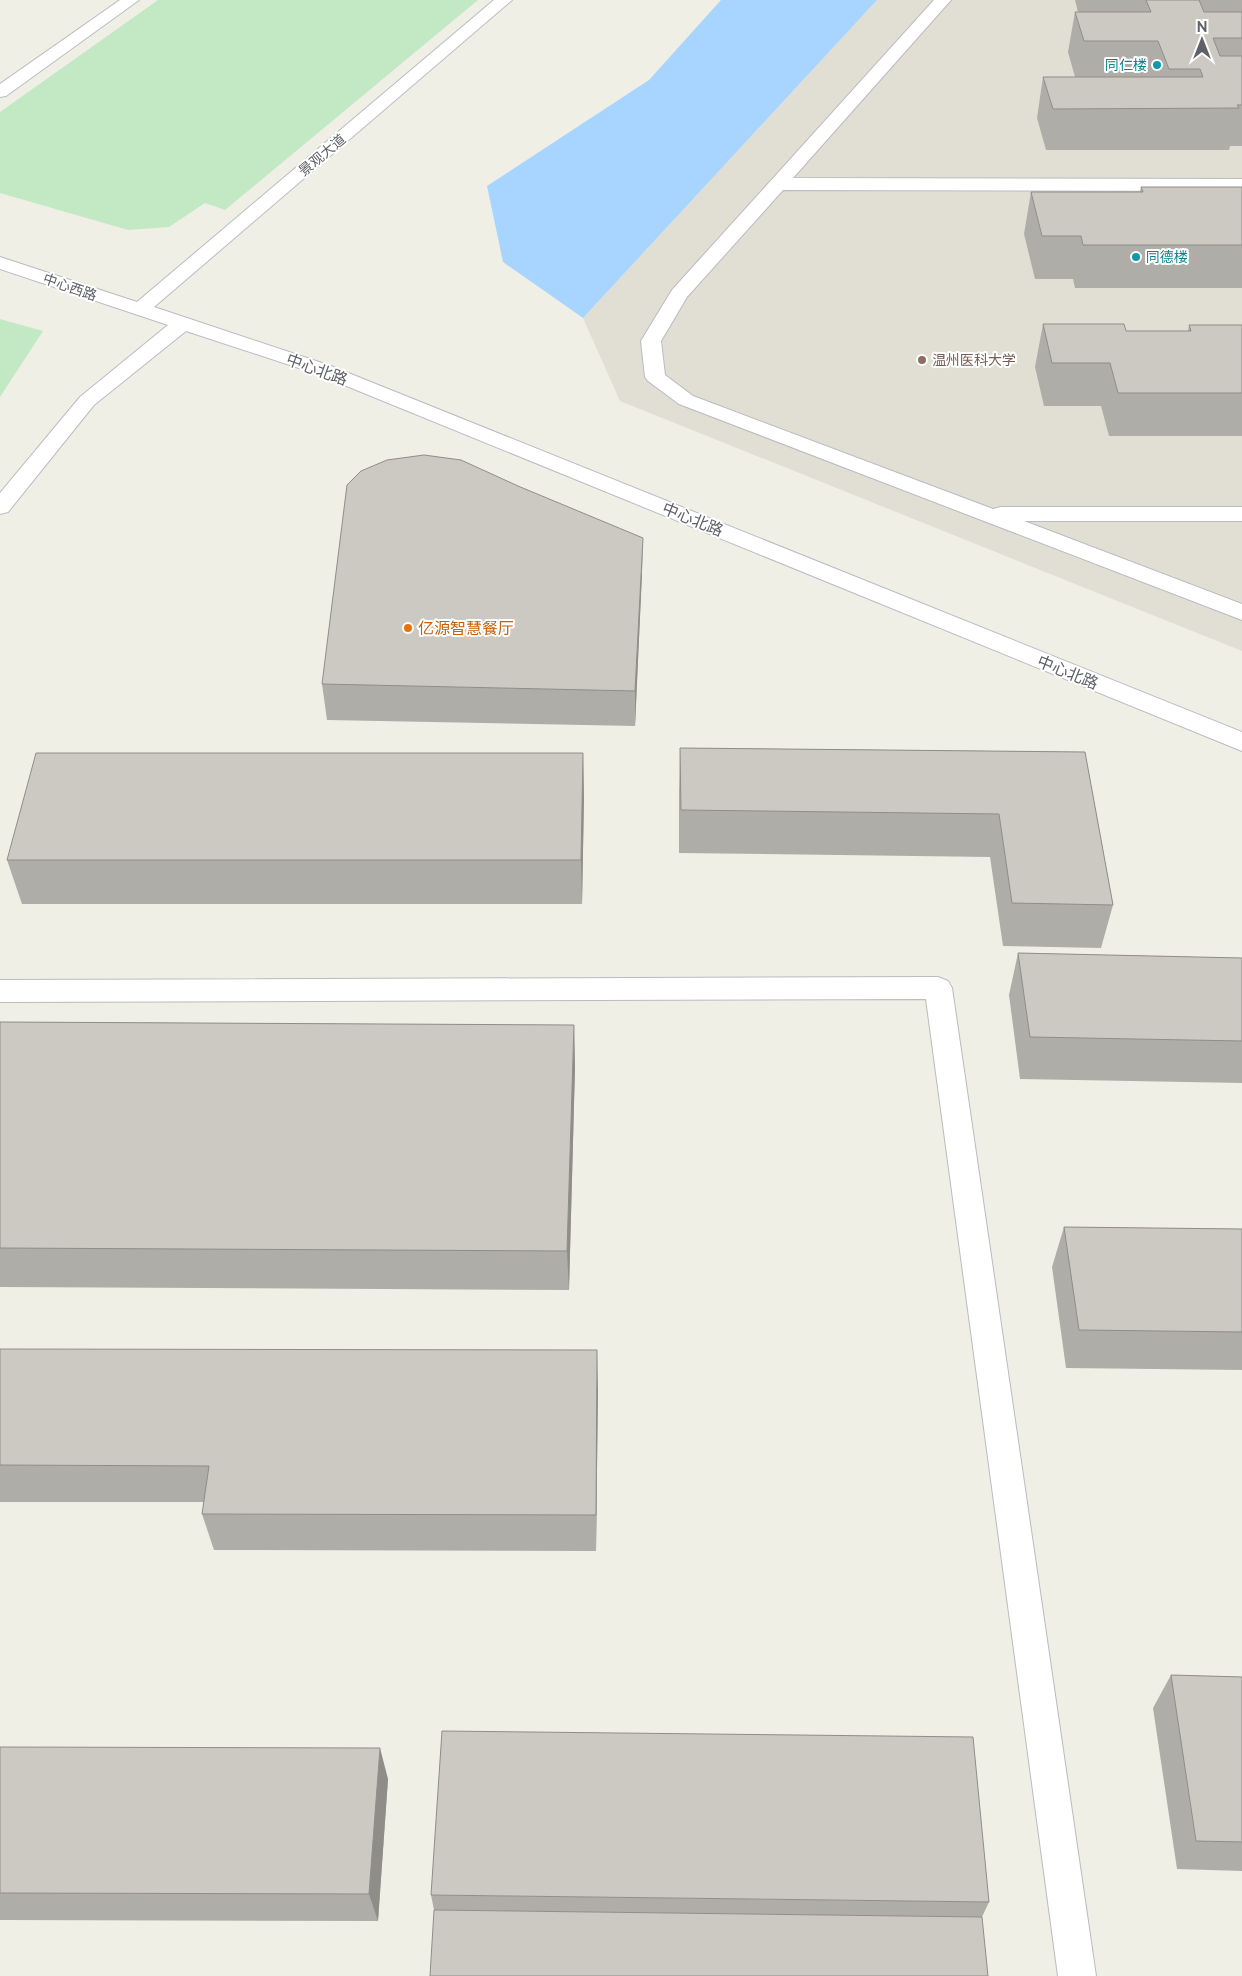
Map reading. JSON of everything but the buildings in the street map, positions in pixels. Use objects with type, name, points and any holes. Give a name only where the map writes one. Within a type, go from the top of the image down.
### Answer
[{"type":"street","points":[[0,92],[132,0]]},
{"type":"street","name":"景观大道","points":[[140,310],[504,0]]},
{"type":"street","points":[[943,0],[679,294],[651,341],[655,377],[686,400],[1242,612]]},
{"type":"street","points":[[777,184],[1242,185]]},
{"type":"street","name":"中心西路","points":[[0,263],[140,310]]},
{"type":"street","name":"中心北路","points":[[140,310],[324,370],[1242,742]]},
{"type":"street","points":[[0,507],[87,401],[182,324]]},
{"type":"street","points":[[985,514],[1242,514]]},
{"type":"street","points":[[0,991],[938,988],[1076,1976]]},
{"type":"shaded area","name":"温州医科大学","points":[[877,0],[1242,0],[1242,651],[620,401],[583,318]]},
{"type":"green space","points":[[158,0],[478,0],[225,210],[205,203],[169,227],[128,230],[0,193],[0,112]]},
{"type":"green space","points":[[0,319],[43,331],[0,397]]},
{"type":"water","points":[[721,0],[877,0],[583,318],[503,262],[487,186],[649,80]]},
{"type":"place","name":"同仁楼","points":[[1157,65]]},
{"type":"place","name":"同德楼","points":[[1136,257]]},
{"type":"place","name":"温州医科大学","points":[[922,360]]},
{"type":"place","name":"亿源智慧餐厅","points":[[408,628]]}]
